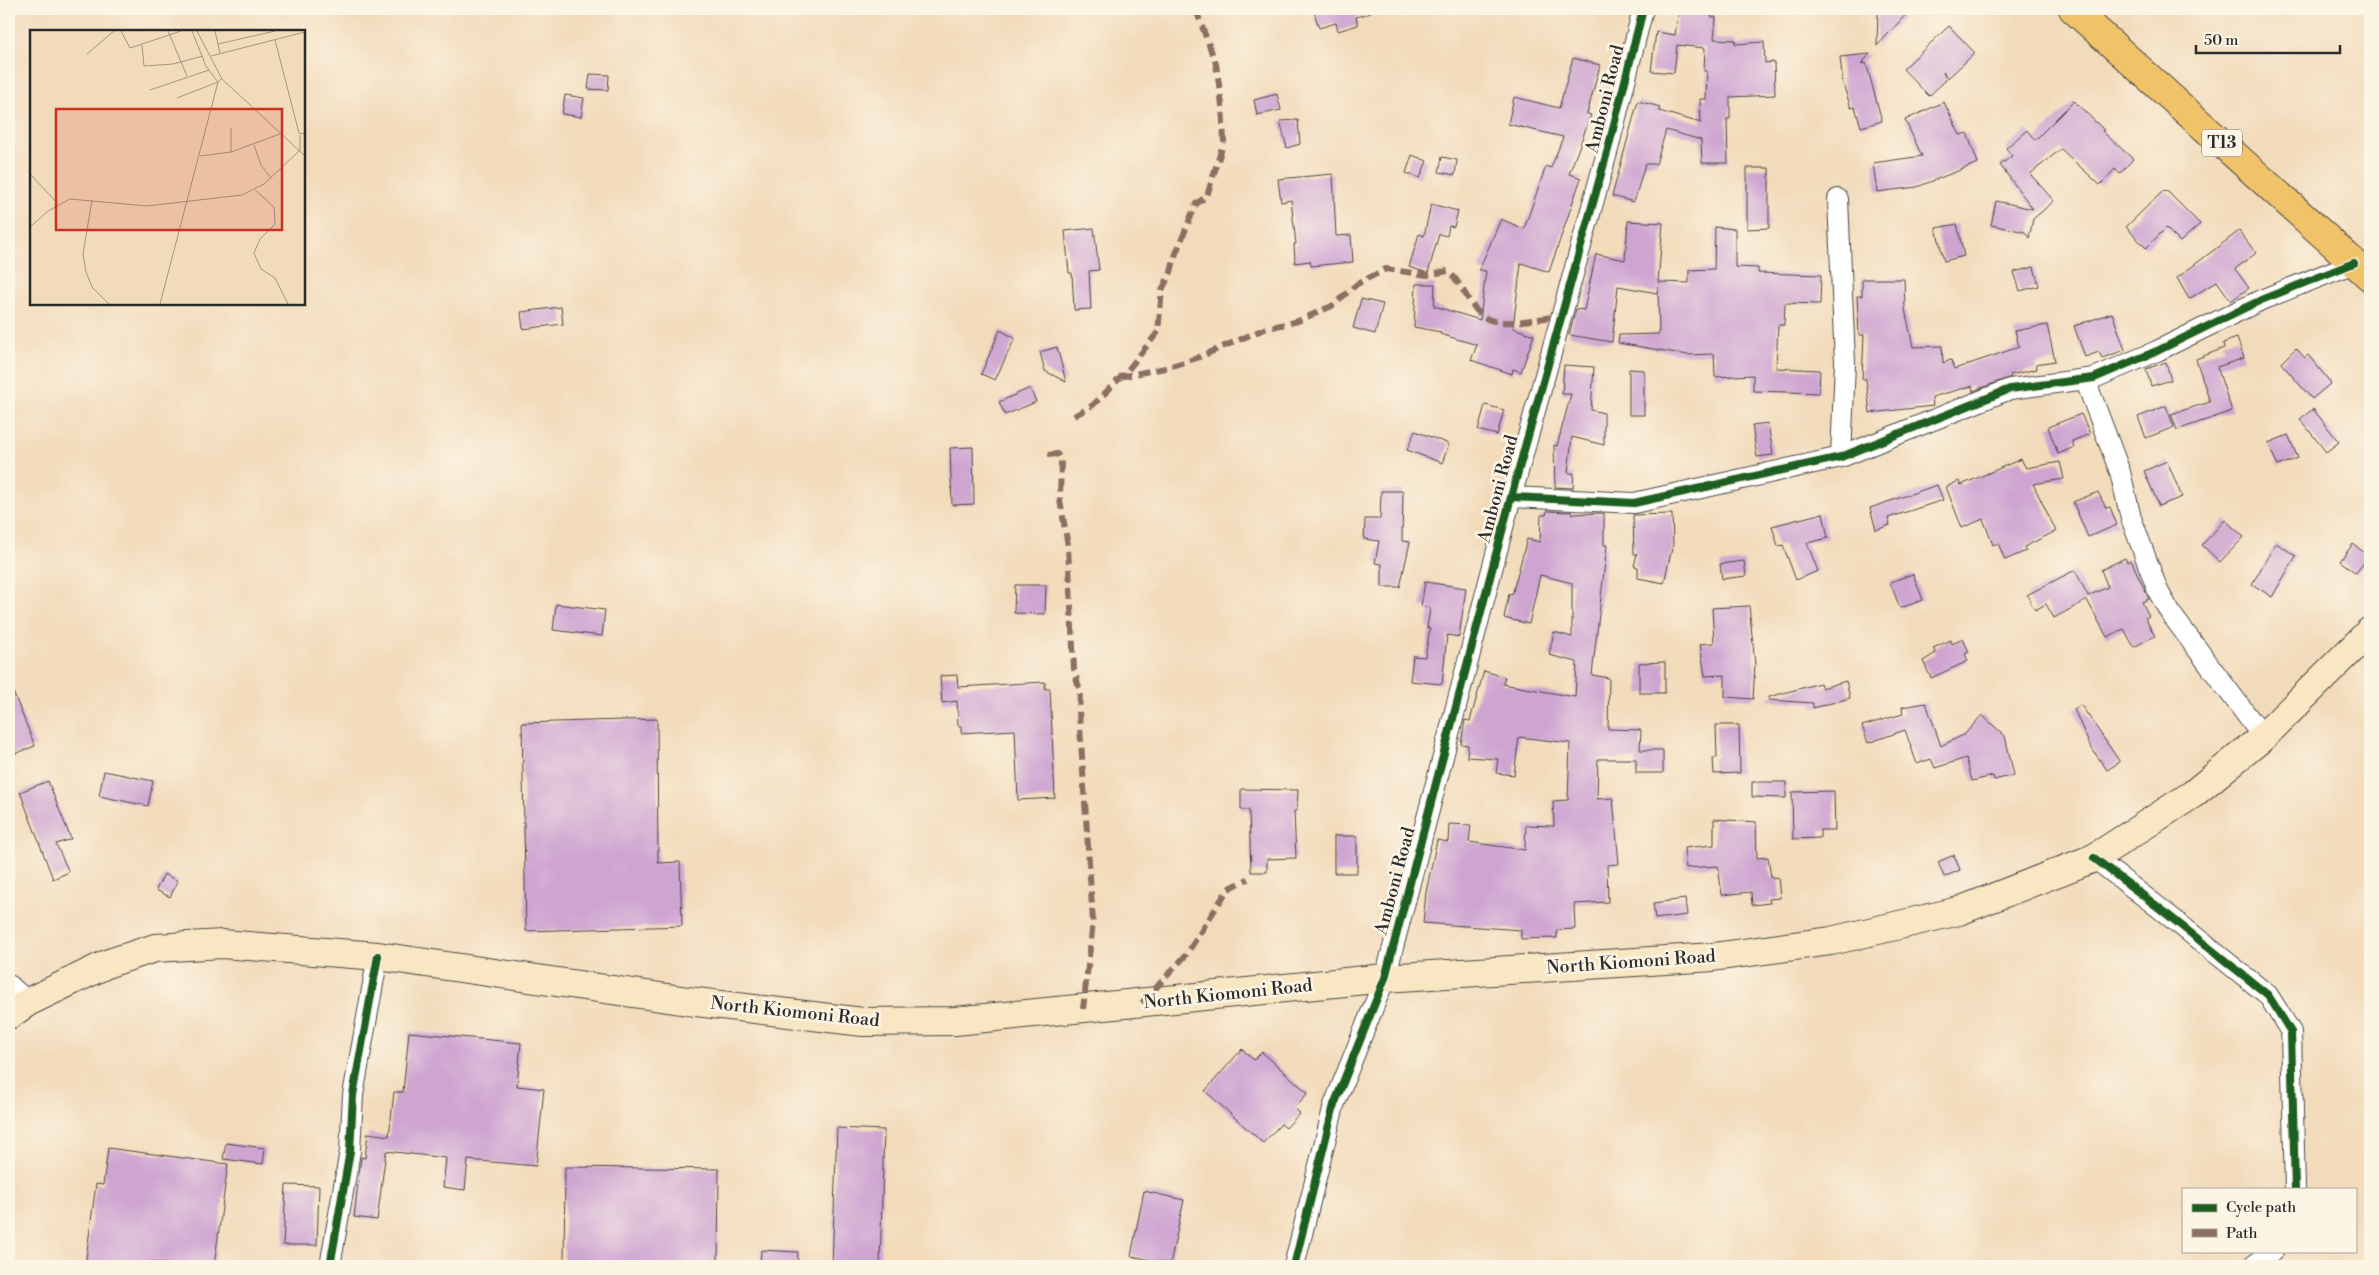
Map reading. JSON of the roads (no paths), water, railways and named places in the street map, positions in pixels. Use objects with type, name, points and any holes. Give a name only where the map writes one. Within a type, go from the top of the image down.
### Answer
[{"type":"highway","name":"T13","points":[[2073,9],[2362,270]]},
{"type":"main road","name":"North Kiomoni Road","points":[[15,1001],[109,963],[155,948],[222,944],[378,956],[688,1001],[864,1022],[955,1021],[1385,978],[1713,957],[1831,942],[1958,912],[2094,858],[2193,794],[2263,737],[2370,632]]},
{"type":"street","name":"Amboni Road","points":[[1294,1266],[1334,1105],[1385,978],[1511,497],[1608,149],[1643,9]]},
{"type":"street","points":[[1838,199],[1844,362],[1841,457]]},
{"type":"street","points":[[1511,497],[1634,503],[1841,457],[2010,389],[2094,378],[2157,351],[2261,300],[2362,270]]},
{"type":"street","points":[[2085,379],[2120,472],[2131,518],[2158,590],[2171,614],[2263,737]]},
{"type":"street","points":[[2094,858],[2268,995],[2291,1032],[2295,1188]]},
{"type":"street","points":[[330,1266],[350,1151],[353,1095],[378,956]]},
{"type":"street","points":[[2253,1266],[2272,1252]]}]
